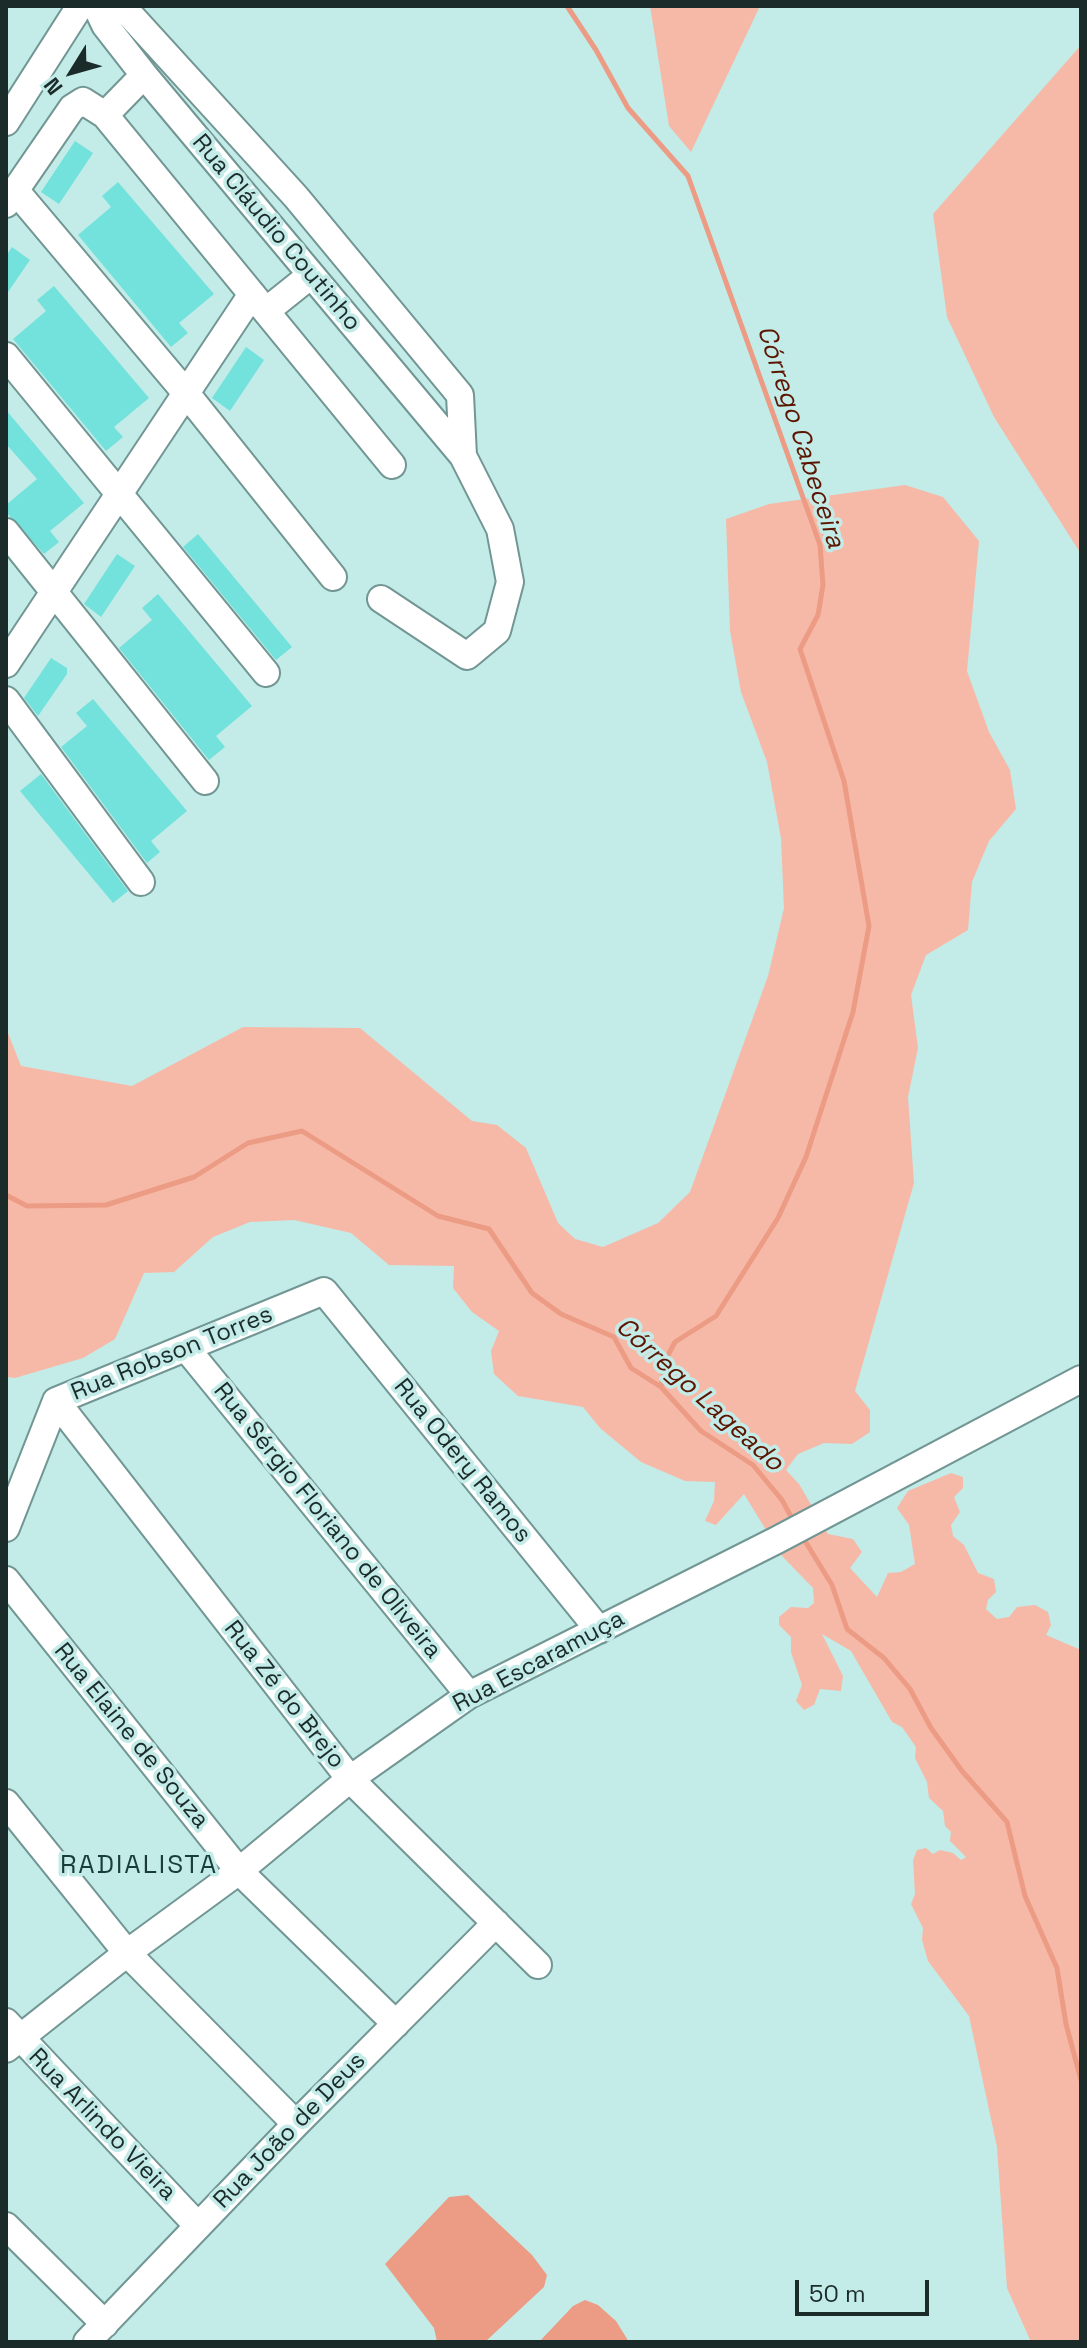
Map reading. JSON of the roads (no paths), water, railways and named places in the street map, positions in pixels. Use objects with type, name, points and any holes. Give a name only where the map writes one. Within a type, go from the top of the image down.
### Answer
[{"type":"street","points":[[6,122],[80,6]]},
{"type":"street","name":"Rua Cláudio Coutinho","points":[[96,6],[105,25],[144,75],[463,456],[500,529],[510,582],[497,631],[467,656],[381,599]]},
{"type":"street","name":"Rua Cláudio Coutinho","points":[[122,6],[296,197],[460,395],[463,456]]},
{"type":"street","points":[[105,115],[144,75]]},
{"type":"street","points":[[333,577],[186,393],[10,197],[72,108],[83,101],[105,115],[392,465]]},
{"type":"street","points":[[265,220],[296,197]]},
{"type":"street","points":[[6,664],[186,393],[259,302],[311,275]]},
{"type":"street","points":[[6,356],[266,673]]},
{"type":"street","points":[[6,532],[205,781]]},
{"type":"street","points":[[6,700],[141,882]]},
{"type":"street","name":"Rua Robson Torres","points":[[6,1528],[56,1401],[324,1291]]},
{"type":"street","name":"Rua Odery Ramos","points":[[324,1291],[599,1630]]},
{"type":"street","name":"Rua Sérgio Floriano de Oliveira","points":[[186,1348],[469,1695]]},
{"type":"street","name":"Rua Escaramuça","points":[[10,2037],[239,1871],[350,1779],[469,1695],[777,1540],[1081,1379]]},
{"type":"street","name":"Rua Zé do Brejo","points":[[56,1401],[350,1779],[538,1965]]},
{"type":"street","name":"Rua Elaine de Souza","points":[[6,1580],[239,1871],[396,2024]]},
{"type":"street","points":[[6,1803],[127,1953],[296,2124]]},
{"type":"street","name":"Rua João de Deus","points":[[96,2333],[296,2124],[496,1923]]},
{"type":"street","name":"Rua Arlindo Vieira","points":[[10,2037],[198,2226]]},
{"type":"street","points":[[6,2226],[96,2333]]},
{"type":"waterway","name":"Córrego Cabeceira","points":[[567,6],[628,108],[688,176],[820,545],[823,585],[818,615],[800,649],[844,781],[869,926],[853,1012],[806,1157],[778,1218],[716,1316],[675,1342],[665,1361],[661,1387]]},
{"type":"waterway","name":"Córrego Lageado","points":[[6,1195],[27,1206],[106,1205],[194,1177],[248,1143],[302,1131],[438,1216],[489,1229],[532,1293],[561,1314],[614,1337],[631,1368],[661,1387],[701,1431],[753,1465],[782,1500],[795,1524]]},
{"type":"waterway","name":"Córrego Lageado","points":[[802,1536],[832,1585],[847,1629],[884,1658],[910,1689],[931,1728],[962,1771],[1007,1822],[1025,1896],[1057,1968],[1066,2024],[1081,2080]]},
{"type":"district","name":"RADIALISTA","points":[[139,1866]]}]
